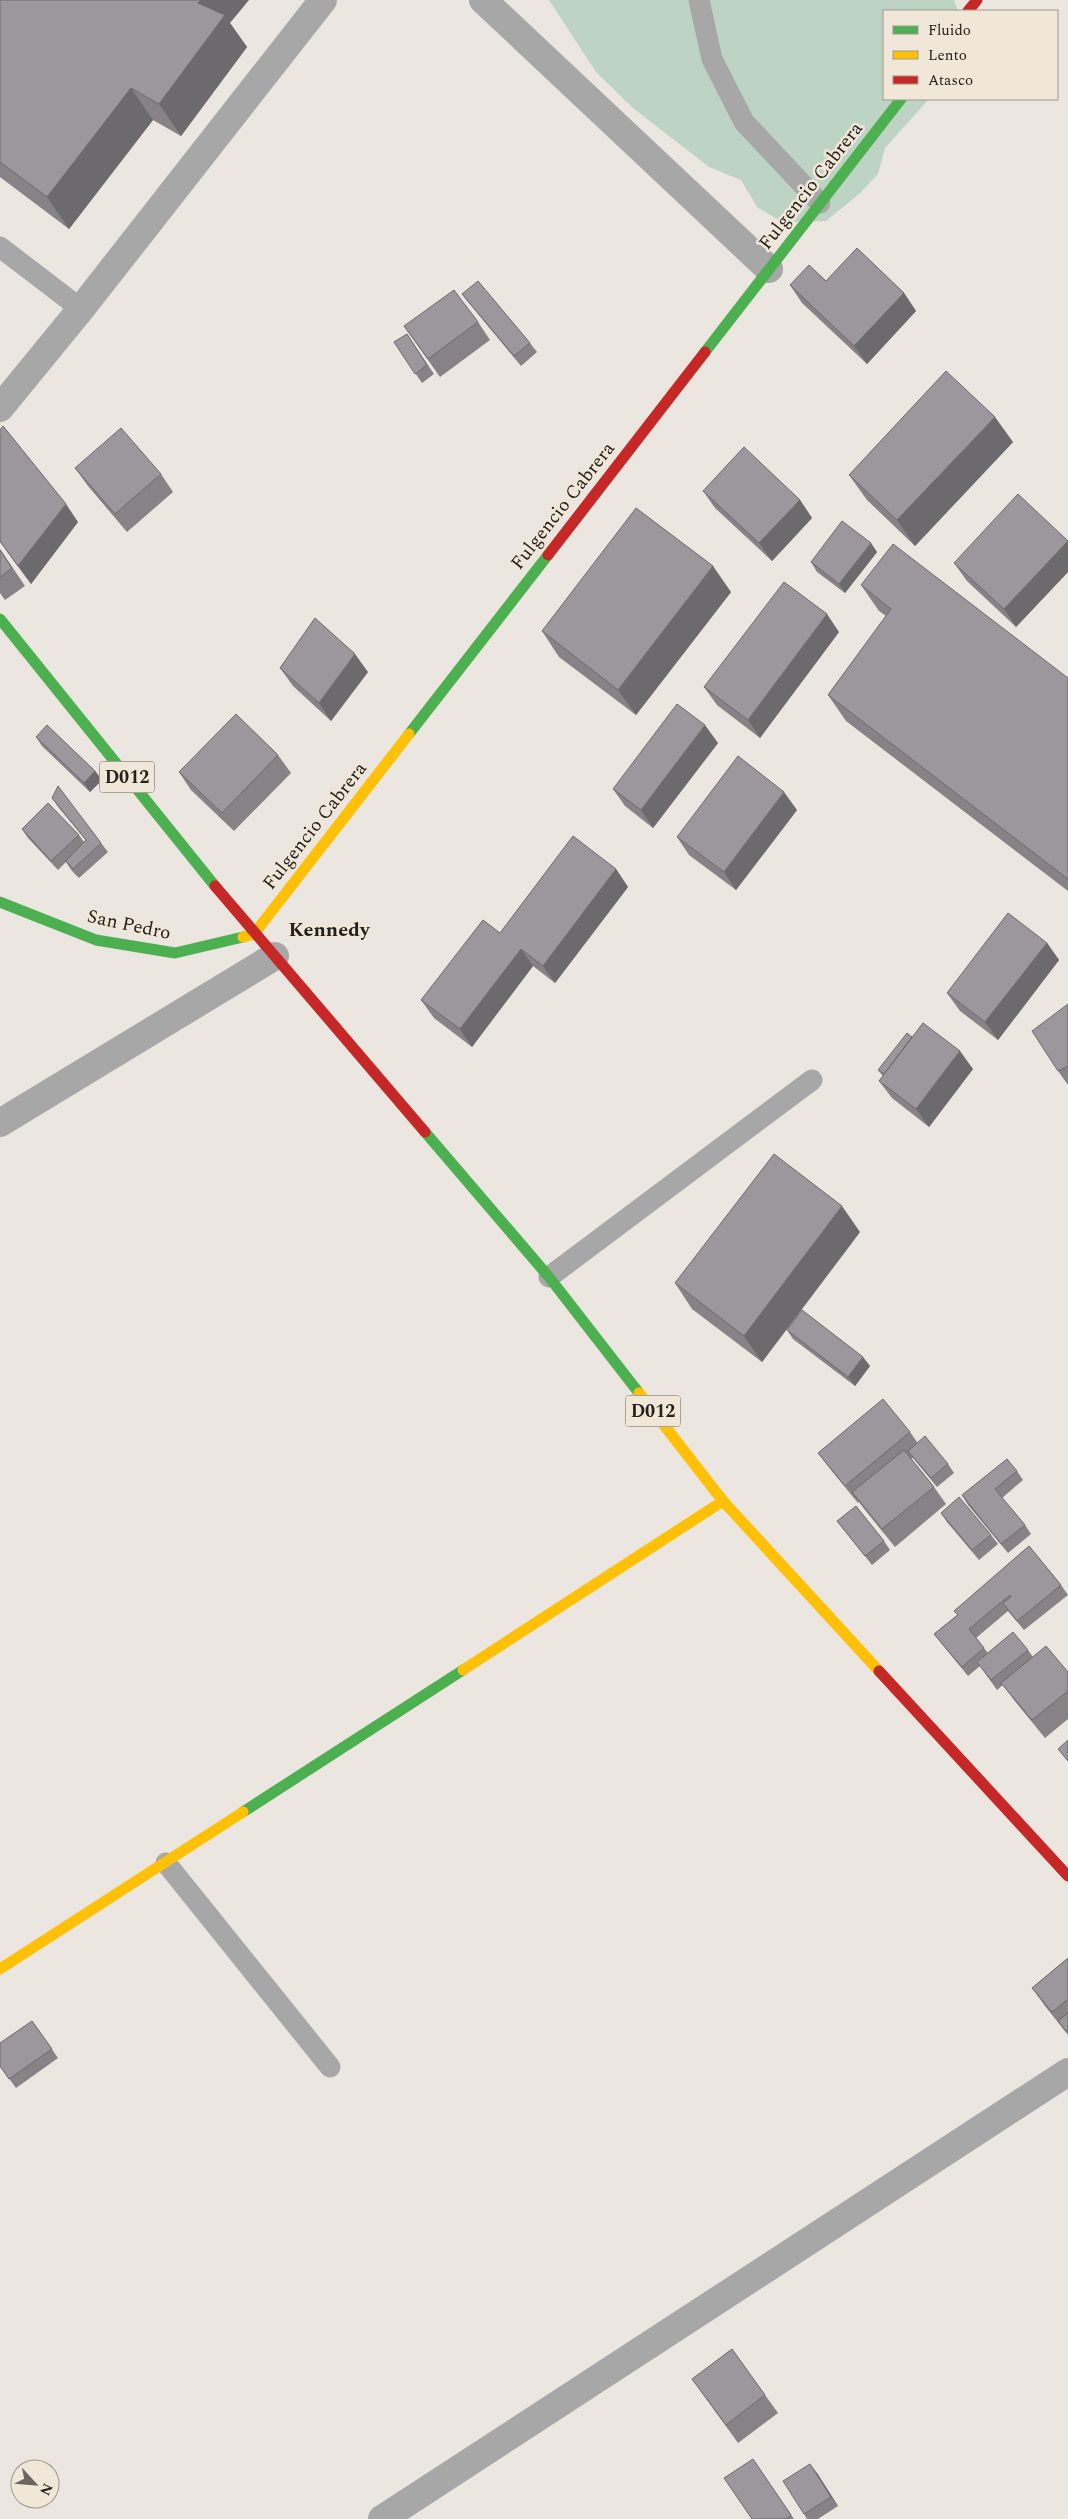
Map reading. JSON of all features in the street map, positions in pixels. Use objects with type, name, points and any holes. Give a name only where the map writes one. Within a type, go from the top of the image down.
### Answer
[{"type":"main road","points":[[969,10],[977,0]]},
{"type":"main road","name":"Fulgencio Cabrera","points":[[254,934],[900,100]]},
{"type":"main road","name":"D012","points":[[0,619],[254,934],[275,956],[548,1277],[723,1501],[1068,1876]]},
{"type":"main road","name":"San Pedro","points":[[0,902],[96,940],[175,953],[254,934]]},
{"type":"main road","points":[[0,1969],[723,1501]]},
{"type":"street","points":[[0,408],[81,309],[323,0]]},
{"type":"street","points":[[482,0],[769,269]]},
{"type":"street","points":[[0,1123],[275,956]]},
{"type":"street","points":[[382,2519],[1068,2072]]},
{"type":"lane","points":[[699,0],[712,59],[744,122],[820,203]]},
{"type":"lane","points":[[0,247],[81,309]]},
{"type":"lane","points":[[548,1277],[812,1080]]},
{"type":"lane","points":[[166,1863],[330,2068]]},
{"type":"green space","points":[[549,0],[954,0],[958,10],[883,10],[883,100],[928,100],[885,148],[878,174],[859,194],[826,221],[782,222],[757,207],[741,180],[709,167],[633,108],[596,72]]},
{"type":"building","points":[[0,0],[201,0],[198,3],[225,15],[159,104],[131,88],[47,197],[0,162]]},
{"type":"building","points":[[857,248],[904,293],[854,346],[790,285],[809,265],[826,281]]},
{"type":"building","points":[[478,281],[530,343],[514,356],[462,294]]},
{"type":"building","points":[[454,290],[478,322],[428,359],[404,326]]},
{"type":"building","points":[[407,334],[427,365],[415,374],[394,342]]},
{"type":"building","points":[[946,371],[995,417],[897,520],[849,475]]},
{"type":"building","points":[[3,426],[66,504],[18,566],[0,541],[0,430]]},
{"type":"building","points":[[121,428],[161,474],[115,514],[75,468]]},
{"type":"building","points":[[744,447],[800,500],[759,543],[703,491]]},
{"type":"building","points":[[1018,494],[1068,541],[1004,609],[954,563]]},
{"type":"building","points":[[636,508],[713,566],[618,690],[542,631]]},
{"type":"building","points":[[842,521],[871,543],[839,584],[811,562]]},
{"type":"building","points":[[893,544],[1068,678],[1068,879],[828,695],[891,609],[861,585]]},
{"type":"building","points":[[0,550],[12,568],[0,577]]},
{"type":"building","points":[[784,582],[827,614],[748,720],[704,687]]},
{"type":"building","points":[[315,618],[355,654],[319,703],[280,668]]},
{"type":"building","points":[[677,704],[705,725],[641,810],[613,789]]},
{"type":"building","points":[[236,714],[278,755],[222,813],[179,772]]},
{"type":"building","points":[[47,725],[95,771],[84,783],[36,737]]},
{"type":"building","points":[[738,756],[784,792],[724,872],[677,837]]},
{"type":"building","points":[[58,786],[101,843],[73,869],[66,861],[86,840],[52,798]]},
{"type":"building","points":[[48,803],[79,835],[51,861],[22,829]]},
{"type":"building","points":[[573,836],[616,869],[543,966],[521,949],[460,1029],[421,1000],[483,920],[500,933]]},
{"type":"building","points":[[1008,913],[1047,943],[985,1022],[947,993]]},
{"type":"building","points":[[1068,1004],[1068,1066],[1058,1071],[1032,1031]]},
{"type":"building","points":[[923,1023],[960,1051],[916,1109],[879,1081]]},
{"type":"building","points":[[907,1033],[912,1037],[884,1074],[878,1070]]},
{"type":"building","points":[[774,1154],[842,1206],[744,1336],[675,1283]]},
{"type":"building","points":[[802,1310],[863,1357],[848,1377],[787,1330]]},
{"type":"building","points":[[883,1399],[910,1432],[845,1486],[818,1453]]},
{"type":"building","points":[[925,1436],[948,1464],[931,1478],[908,1451]]},
{"type":"building","points":[[904,1450],[934,1487],[882,1529],[852,1492]]},
{"type":"building","points":[[1007,1459],[1017,1471],[995,1489],[1025,1525],[1001,1544],[962,1495]]},
{"type":"building","points":[[959,1497],[991,1535],[972,1550],[941,1513]]},
{"type":"building","points":[[856,1506],[884,1541],[865,1556],[837,1521]]},
{"type":"building","points":[[1029,1546],[1061,1585],[1017,1621],[1003,1603],[1011,1597],[1010,1595],[969,1629],[984,1648],[962,1667],[934,1634],[958,1615],[954,1611]]},
{"type":"building","points":[[1013,1632],[1028,1650],[991,1680],[977,1662]]},
{"type":"building","points":[[1046,1646],[1068,1672],[1068,1691],[1032,1720],[1001,1683]]},
{"type":"building","points":[[1068,1740],[1068,1761],[1058,1749]]},
{"type":"building","points":[[1068,1958],[1068,1999],[1052,2012],[1032,1988]]},
{"type":"building","points":[[1068,2013],[1068,2030],[1066,2031],[1058,2021]]},
{"type":"building","points":[[32,2021],[52,2049],[9,2079],[0,2066],[0,2043]]},
{"type":"building","points":[[732,2349],[765,2395],[726,2425],[692,2379]]},
{"type":"building","points":[[753,2459],[791,2515],[786,2519],[752,2519],[724,2478]]},
{"type":"building","points":[[810,2464],[831,2497],[804,2514],[783,2481]]},
{"type":"traffic: fast","points":[[705,352],[900,100]]},
{"type":"traffic: fast","points":[[409,734],[548,555]]},
{"type":"traffic: fast","points":[[0,619],[215,886]]},
{"type":"traffic: fast","points":[[0,902],[96,940],[175,953],[243,937]]},
{"type":"traffic: fast","points":[[425,1132],[549,1277],[639,1393]]},
{"type":"traffic: fast","points":[[243,1812],[463,1670]]},
{"type":"traffic: slow","points":[[243,937],[254,934],[409,734]]},
{"type":"traffic: slow","points":[[639,1393],[723,1501],[879,1671]]},
{"type":"traffic: slow","points":[[463,1670],[723,1501]]},
{"type":"traffic: slow","points":[[0,1969],[243,1812]]},
{"type":"traffic: jam","points":[[969,10],[977,0]]},
{"type":"traffic: jam","points":[[548,555],[705,352]]},
{"type":"traffic: jam","points":[[215,886],[425,1132]]},
{"type":"traffic: jam","points":[[879,1671],[1068,1876]]},
{"type":"district","name":"Kennedy","points":[[329,930]]}]
